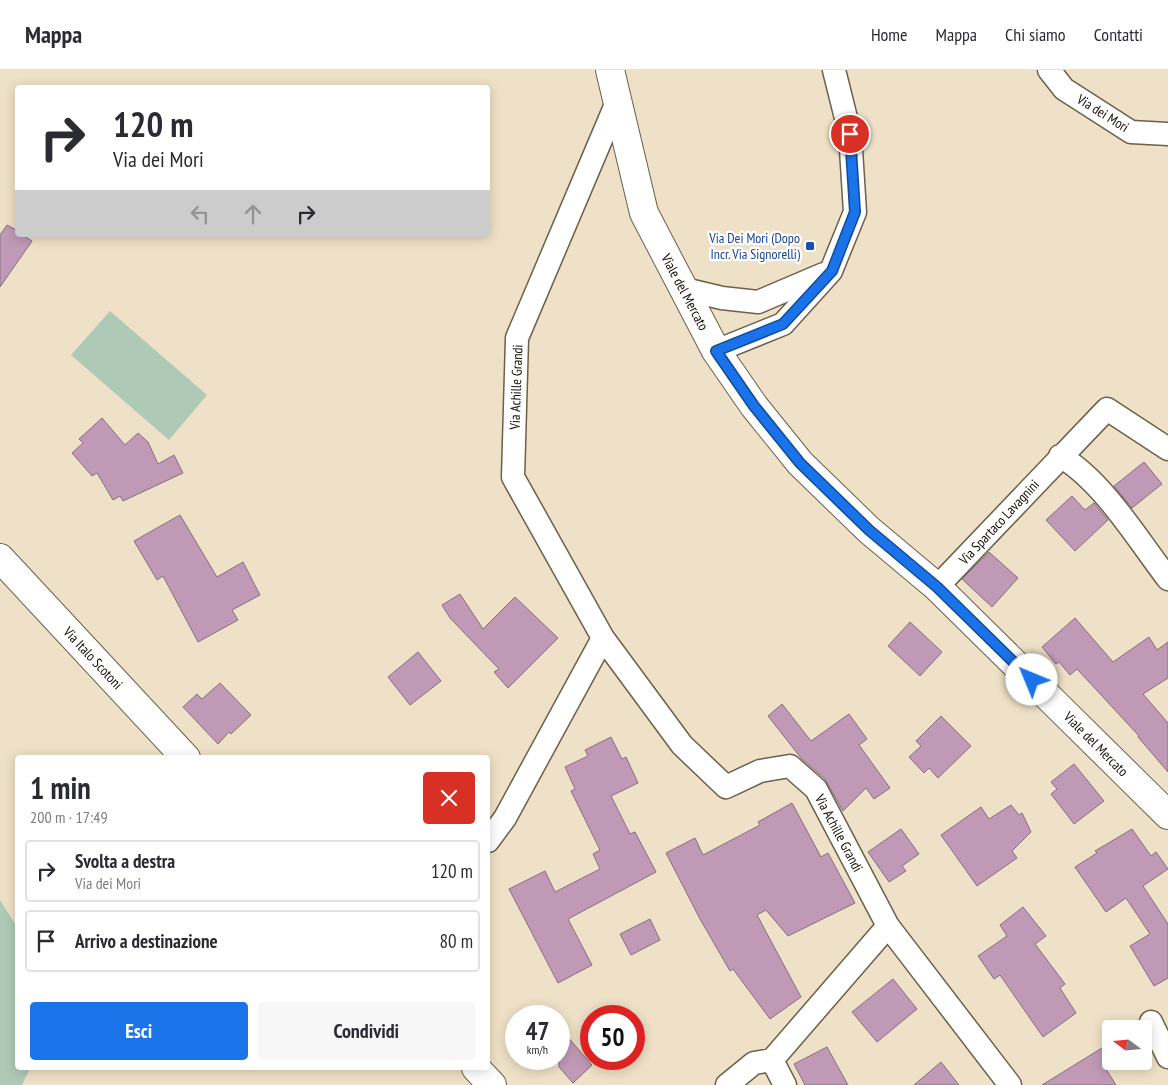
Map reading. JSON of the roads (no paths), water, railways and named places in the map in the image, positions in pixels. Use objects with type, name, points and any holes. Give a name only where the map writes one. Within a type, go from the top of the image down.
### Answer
[{"type":"main road","name":"Viale del Mercato","points":[[610,70],[644,214],[716,351],[754,406],[800,463],[869,530],[937,587],[1168,815]]},
{"type":"main road","name":"Via Italo Scotoni","points":[[0,558],[183,755]]},
{"type":"main road","points":[[478,1070],[492,1085]]},
{"type":"street","points":[[716,351],[783,324],[832,271],[855,212],[850,134],[834,70]]},
{"type":"street","name":"Via dei Mori","points":[[1049,70],[1064,89],[1132,132],[1168,134]]},
{"type":"street","name":"Via Achille Grandi","points":[[618,102],[517,338],[512,477],[603,638],[682,744],[726,786],[760,771],[790,766],[816,789],[888,926],[1010,1085]]},
{"type":"street","points":[[684,289],[722,298],[758,302],[832,271]]},
{"type":"street","name":"Via Spartaco Lavagnini","points":[[937,587],[1060,456],[1107,409],[1168,449]]},
{"type":"street","points":[[1060,456],[1075,465],[1103,492],[1168,579]]},
{"type":"street","points":[[490,838],[505,818],[603,638]]},
{"type":"street","points":[[727,1085],[754,1063],[772,1060],[888,926]]},
{"type":"street","points":[[1152,1026],[1168,1057]]},
{"type":"street","points":[[772,1060],[786,1085]]},
{"type":"place","name":"Via Dei Mori (Dopo Incr. Via Signorelli)","points":[[810,246]]}]
